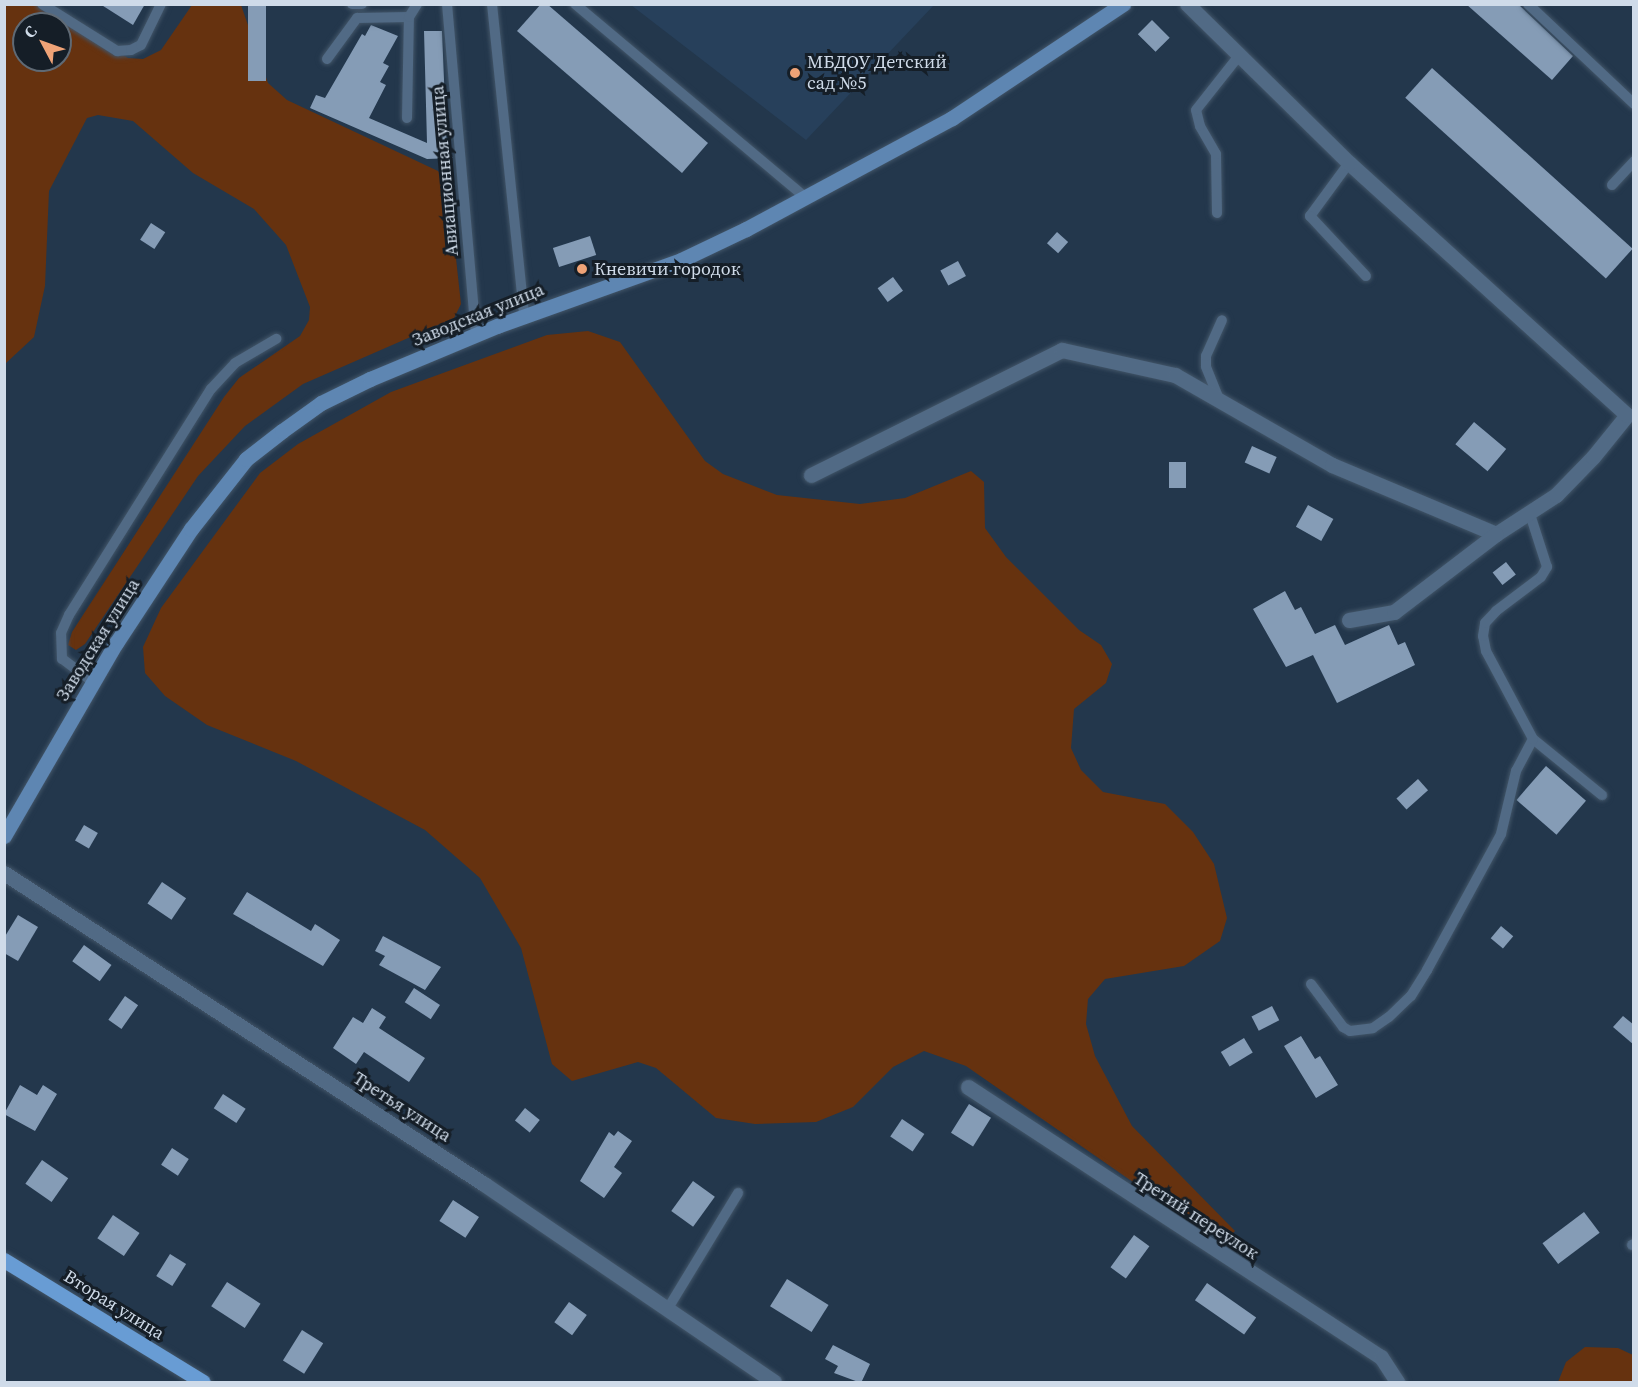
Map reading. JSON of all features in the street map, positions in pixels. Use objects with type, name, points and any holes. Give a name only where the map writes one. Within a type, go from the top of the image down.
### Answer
[{"type":"main road","name":"Вторая улица","points":[[4,1260],[203,1383]]},
{"type":"street","name":"Заводская улица","points":[[4,836],[93,682],[191,529],[246,459],[321,404],[476,334],[681,260],[806,198],[952,117],[1123,4]]},
{"type":"street","points":[[1187,4],[1238,57],[1349,163],[1631,414],[1556,495],[1530,514],[1496,534],[1394,612],[1348,620]]},
{"type":"street","points":[[811,476],[1062,350],[1175,375],[1332,465],[1496,534]]},
{"type":"street","name":"Третья улица","points":[[4,873],[483,1184],[774,1383]]},
{"type":"street","name":"Третий переулок","points":[[968,1087],[1381,1357],[1397,1383]]},
{"type":"lane","points":[[42,4],[117,51],[141,45],[161,4]]},
{"type":"lane","points":[[352,4],[362,4]]},
{"type":"lane","points":[[407,118],[409,17],[417,4]]},
{"type":"lane","name":"Авиационная улица","points":[[447,4],[476,334]]},
{"type":"lane","points":[[492,4],[524,316]]},
{"type":"lane","points":[[575,4],[806,198]]},
{"type":"lane","points":[[1528,4],[1634,104]]},
{"type":"lane","points":[[327,59],[357,18],[409,17]]},
{"type":"lane","points":[[1217,213],[1216,154],[1200,126],[1196,110],[1238,57]]},
{"type":"lane","points":[[1612,185],[1634,161]]},
{"type":"lane","points":[[1349,163],[1310,216],[1366,276]]},
{"type":"lane","points":[[1219,399],[1206,356],[1222,320]]},
{"type":"lane","points":[[93,682],[62,659],[61,633],[69,615],[211,390],[235,363],[276,339]]},
{"type":"lane","points":[[1530,514],[1547,567],[1541,577],[1496,611],[1485,623],[1483,636],[1486,651],[1533,740],[1602,795]]},
{"type":"lane","points":[[1311,984],[1342,1027],[1350,1031],[1372,1028],[1411,996],[1463,907],[1501,834],[1516,771],[1533,740]]},
{"type":"lane","points":[[667,1310],[738,1193]]},
{"type":"shaded area","name":"МБДОУ Детский сад №5","points":[[934,4],[806,140],[631,5]]},
{"type":"shaded area","points":[[5,5],[39,5],[51,12],[12,12],[12,72],[72,72],[72,25],[128,58],[143,59],[161,50],[192,5],[241,5],[268,83],[287,100],[438,171],[448,185],[461,304],[454,318],[303,384],[245,426],[198,476],[85,644],[76,650],[68,645],[72,632],[224,397],[239,378],[300,336],[309,320],[310,307],[286,245],[254,209],[193,173],[133,121],[98,115],[87,118],[49,191],[45,286],[34,337],[5,364]]},
{"type":"shaded area","points":[[588,331],[620,342],[705,461],[723,474],[777,495],[860,504],[905,498],[971,471],[984,482],[985,528],[1006,557],[1079,630],[1101,645],[1112,664],[1106,683],[1074,709],[1071,748],[1081,770],[1103,792],[1165,804],[1193,832],[1214,864],[1227,918],[1220,941],[1184,966],[1105,979],[1088,999],[1086,1024],[1095,1056],[1132,1126],[1235,1231],[1228,1238],[1213,1233],[1130,1180],[966,1066],[924,1051],[893,1067],[853,1107],[816,1122],[755,1124],[716,1118],[656,1068],[638,1062],[572,1081],[552,1064],[521,948],[480,878],[425,830],[296,761],[207,725],[165,696],[145,673],[143,647],[161,608],[260,473],[298,444],[391,392],[547,335]]},
{"type":"shaded area","points":[[1585,1347],[1618,1348],[1633,1355],[1633,1382],[1558,1382],[1566,1362]]},
{"type":"building","points":[[100,4],[145,4],[133,25]]},
{"type":"building","points":[[248,4],[266,4],[266,81],[248,81]]},
{"type":"building","points":[[541,4],[547,4],[708,143],[682,173],[517,31]]},
{"type":"building","points":[[1466,4],[1518,4],[1573,56],[1552,80]]},
{"type":"building","points":[[1152,20],[1170,38],[1156,52],[1138,34]]},
{"type":"building","points":[[371,25],[398,36],[383,63],[389,66],[380,82],[386,85],[369,118],[427,143],[424,31],[442,31],[447,152],[453,158],[427,159],[310,108],[316,95],[325,98],[362,34],[365,36]]},
{"type":"building","points":[[1432,68],[1633,249],[1606,278],[1405,98]]},
{"type":"building","points":[[151,223],[165,232],[154,249],[140,240]]},
{"type":"building","points":[[1057,232],[1068,242],[1058,253],[1047,243]]},
{"type":"building","points":[[590,236],[596,255],[559,267],[553,248]]},
{"type":"building","points":[[958,261],[966,276],[948,285],[940,270]]},
{"type":"building","points":[[893,277],[903,291],[888,302],[878,288]]},
{"type":"building","points":[[1474,422],[1506,449],[1488,471],[1455,444]]},
{"type":"building","points":[[1252,446],[1277,457],[1269,473],[1245,462]]},
{"type":"building","points":[[1169,462],[1186,462],[1186,488],[1169,488]]},
{"type":"building","points":[[1308,505],[1333,519],[1321,541],[1296,527]]},
{"type":"building","points":[[1506,562],[1516,575],[1502,585],[1493,572]]},
{"type":"building","points":[[1285,591],[1295,610],[1301,607],[1315,634],[1335,625],[1345,645],[1389,625],[1398,645],[1405,642],[1415,665],[1337,703],[1313,655],[1286,667],[1253,609]]},
{"type":"building","points":[[1546,766],[1586,801],[1556,835],[1516,800]]},
{"type":"building","points":[[1418,779],[1428,790],[1406,810],[1396,798]]},
{"type":"building","points":[[84,825],[98,833],[89,849],[75,841]]},
{"type":"building","points":[[162,882],[186,898],[172,920],[147,904]]},
{"type":"building","points":[[247,892],[311,931],[315,924],[340,940],[323,966],[233,914]]},
{"type":"building","points":[[18,915],[38,927],[18,961],[4,953],[4,938]]},
{"type":"building","points":[[1501,926],[1513,936],[1503,949],[1491,938]]},
{"type":"building","points":[[383,936],[441,967],[425,990],[379,965],[385,956],[375,951]]},
{"type":"building","points":[[84,945],[112,965],[100,981],[72,961]]},
{"type":"building","points":[[414,988],[440,1005],[431,1019],[405,1002]]},
{"type":"building","points":[[125,996],[138,1005],[121,1029],[108,1020]]},
{"type":"building","points":[[1272,1006],[1279,1020],[1259,1031],[1252,1016]]},
{"type":"building","points":[[372,1008],[386,1017],[379,1028],[425,1058],[409,1082],[364,1052],[356,1064],[333,1048],[353,1017],[363,1023]]},
{"type":"building","points":[[1623,1016],[1634,1025],[1634,1045],[1613,1027]]},
{"type":"building","points":[[1301,1036],[1315,1059],[1320,1056],[1338,1085],[1316,1098],[1284,1046]]},
{"type":"building","points":[[1244,1038],[1253,1053],[1230,1066],[1221,1052]]},
{"type":"building","points":[[20,1085],[37,1095],[43,1085],[57,1094],[35,1131],[4,1114]]},
{"type":"building","points":[[223,1094],[246,1109],[236,1123],[214,1108]]},
{"type":"building","points":[[969,1104],[991,1118],[973,1147],[951,1133]]},
{"type":"building","points":[[525,1108],[540,1120],[530,1132],[515,1120]]},
{"type":"building","points":[[902,1119],[924,1134],[913,1152],[890,1136]]},
{"type":"building","points":[[618,1131],[632,1141],[614,1167],[622,1173],[604,1198],[580,1181],[609,1132],[614,1136]]},
{"type":"building","points":[[172,1148],[189,1159],[178,1176],[161,1165]]},
{"type":"building","points":[[42,1160],[68,1178],[52,1202],[25,1184]]},
{"type":"building","points":[[693,1181],[715,1197],[693,1227],[671,1211]]},
{"type":"building","points":[[453,1200],[479,1217],[465,1238],[439,1221]]},
{"type":"building","points":[[1584,1212],[1600,1233],[1558,1264],[1542,1243]]},
{"type":"building","points":[[113,1215],[140,1233],[124,1256],[97,1238]]},
{"type":"building","points":[[1134,1235],[1149,1246],[1126,1279],[1110,1267]]},
{"type":"building","points":[[170,1254],[186,1264],[172,1286],[156,1276]]},
{"type":"building","points":[[787,1279],[829,1305],[812,1332],[770,1306]]},
{"type":"building","points":[[227,1282],[261,1304],[245,1328],[211,1306]]},
{"type":"building","points":[[1207,1283],[1256,1317],[1244,1335],[1195,1300]]},
{"type":"building","points":[[569,1302],[587,1315],[572,1335],[554,1322]]},
{"type":"building","points":[[302,1330],[323,1343],[304,1374],[283,1361]]},
{"type":"building","points":[[833,1345],[870,1364],[861,1383],[834,1373],[838,1366],[825,1359]]},
{"type":"place","name":"МБДОУ Детский сад №5","points":[[795,73]]},
{"type":"place","name":"Кневичи городок","points":[[582,269]]}]
